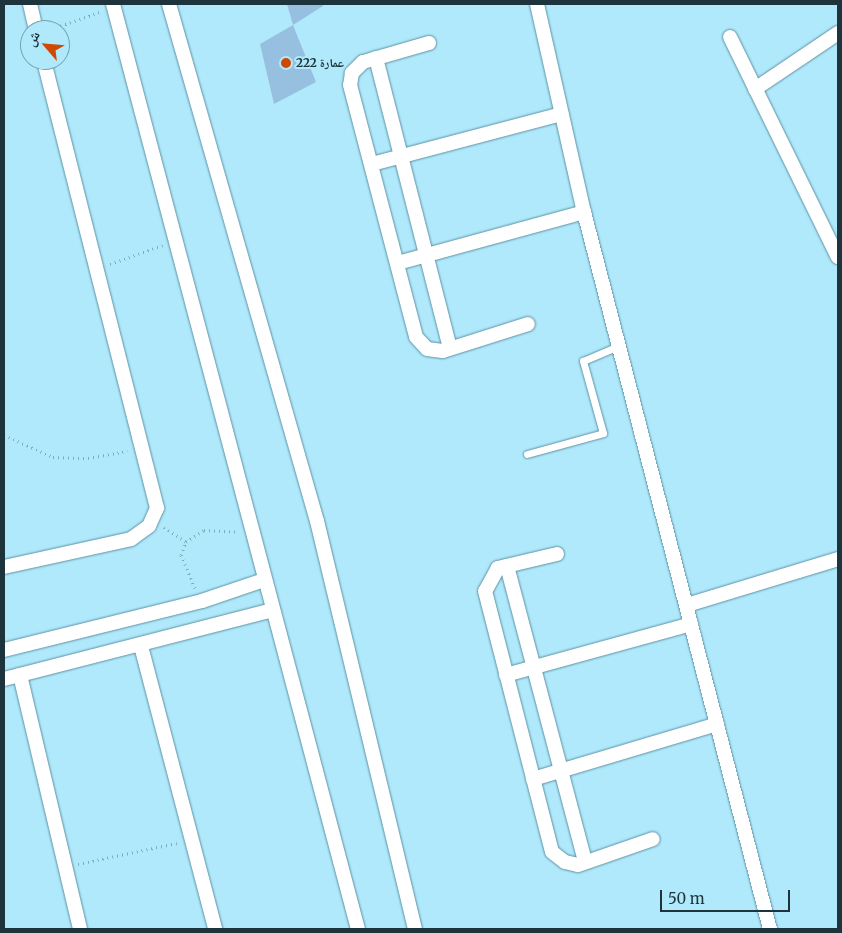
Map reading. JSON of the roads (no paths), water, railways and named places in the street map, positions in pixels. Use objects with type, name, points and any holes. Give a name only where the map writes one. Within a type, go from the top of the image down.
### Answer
[{"type":"street","points":[[30,4],[34,20]]},
{"type":"street","points":[[169,4],[317,521],[415,929]]},
{"type":"street","points":[[536,4],[584,212],[770,929]]},
{"type":"street","points":[[114,5],[173,242],[253,533],[358,929]]},
{"type":"street","points":[[755,89],[838,33]]},
{"type":"street","points":[[730,37],[838,256]]},
{"type":"street","points":[[429,42],[359,64],[350,85],[420,344],[435,351],[528,324]]},
{"type":"street","points":[[376,58],[450,348]]},
{"type":"street","points":[[4,567],[131,539],[153,520],[158,508],[47,70]]},
{"type":"street","points":[[372,164],[561,114]]},
{"type":"street","points":[[398,263],[584,212]]},
{"type":"street","points":[[557,554],[507,566],[491,574],[485,591],[552,852],[565,862],[585,862],[654,839]]},
{"type":"street","points":[[687,605],[838,558]]},
{"type":"street","points":[[507,566],[585,862]]},
{"type":"street","points":[[4,650],[202,601],[264,580]]},
{"type":"street","points":[[4,679],[141,646],[272,610]]},
{"type":"street","points":[[506,675],[692,624]]},
{"type":"street","points":[[141,646],[215,929]]},
{"type":"street","points":[[20,674],[80,929]]},
{"type":"street","points":[[533,779],[717,724]]},
{"type":"lane","points":[[527,454],[603,433],[583,361],[619,346]]},
{"type":"place","name":"عمارة 222","points":[[286,63]]}]
